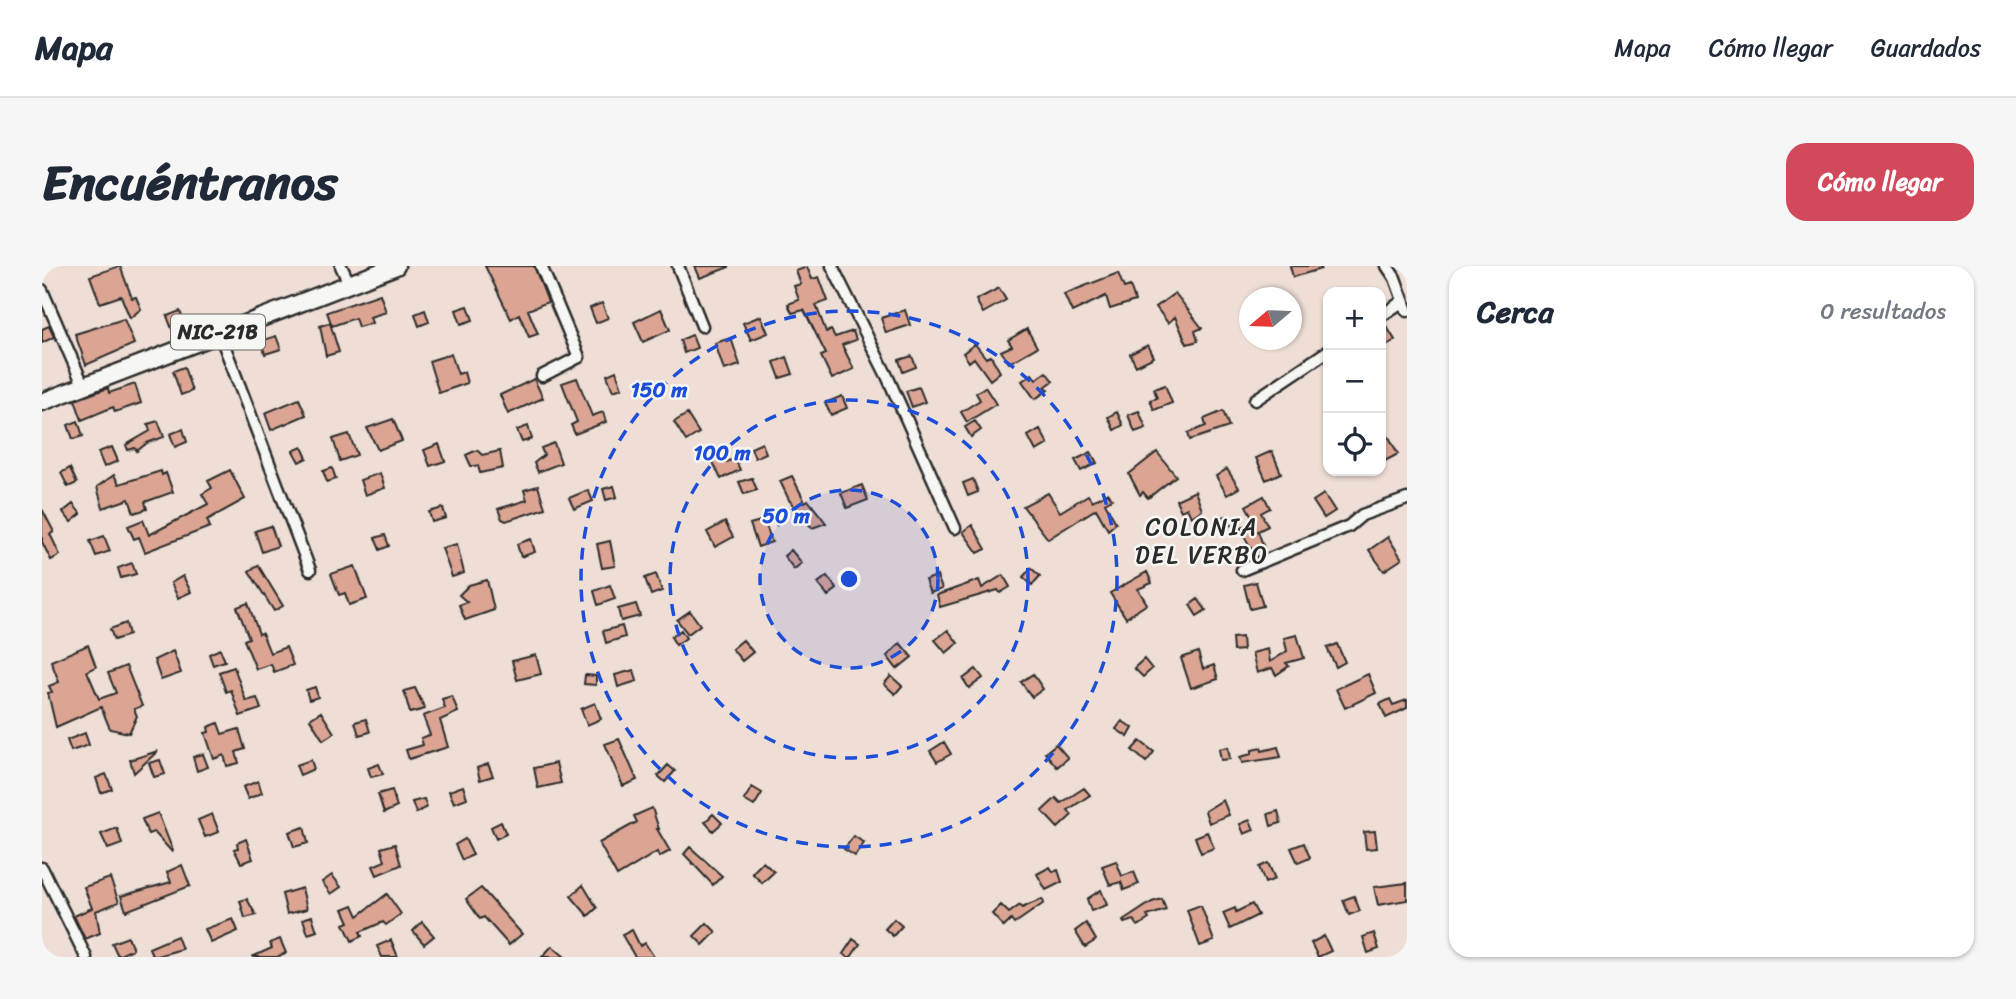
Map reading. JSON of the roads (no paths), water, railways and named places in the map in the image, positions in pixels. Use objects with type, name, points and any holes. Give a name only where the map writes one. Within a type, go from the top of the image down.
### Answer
[{"type":"highway","name":"NIC-21B","points":[[42,402],[396,266]]},
{"type":"street","points":[[341,266],[349,283]]},
{"type":"street","points":[[541,266],[579,357],[542,376]]},
{"type":"street","points":[[678,266],[702,326]]},
{"type":"street","points":[[832,266],[888,378],[955,528]]},
{"type":"street","points":[[1386,314],[1405,306],[1395,278],[1387,266]]},
{"type":"street","points":[[42,290],[85,387]]},
{"type":"street","points":[[219,332],[310,570]]},
{"type":"street","points":[[1255,400],[1323,354]]},
{"type":"street","points":[[1242,570],[1349,526],[1362,515],[1407,499]]},
{"type":"street","points":[[42,868],[86,957]]},
{"type":"district","name":"COLONIA DEL VERBO","points":[[1202,541]]}]
